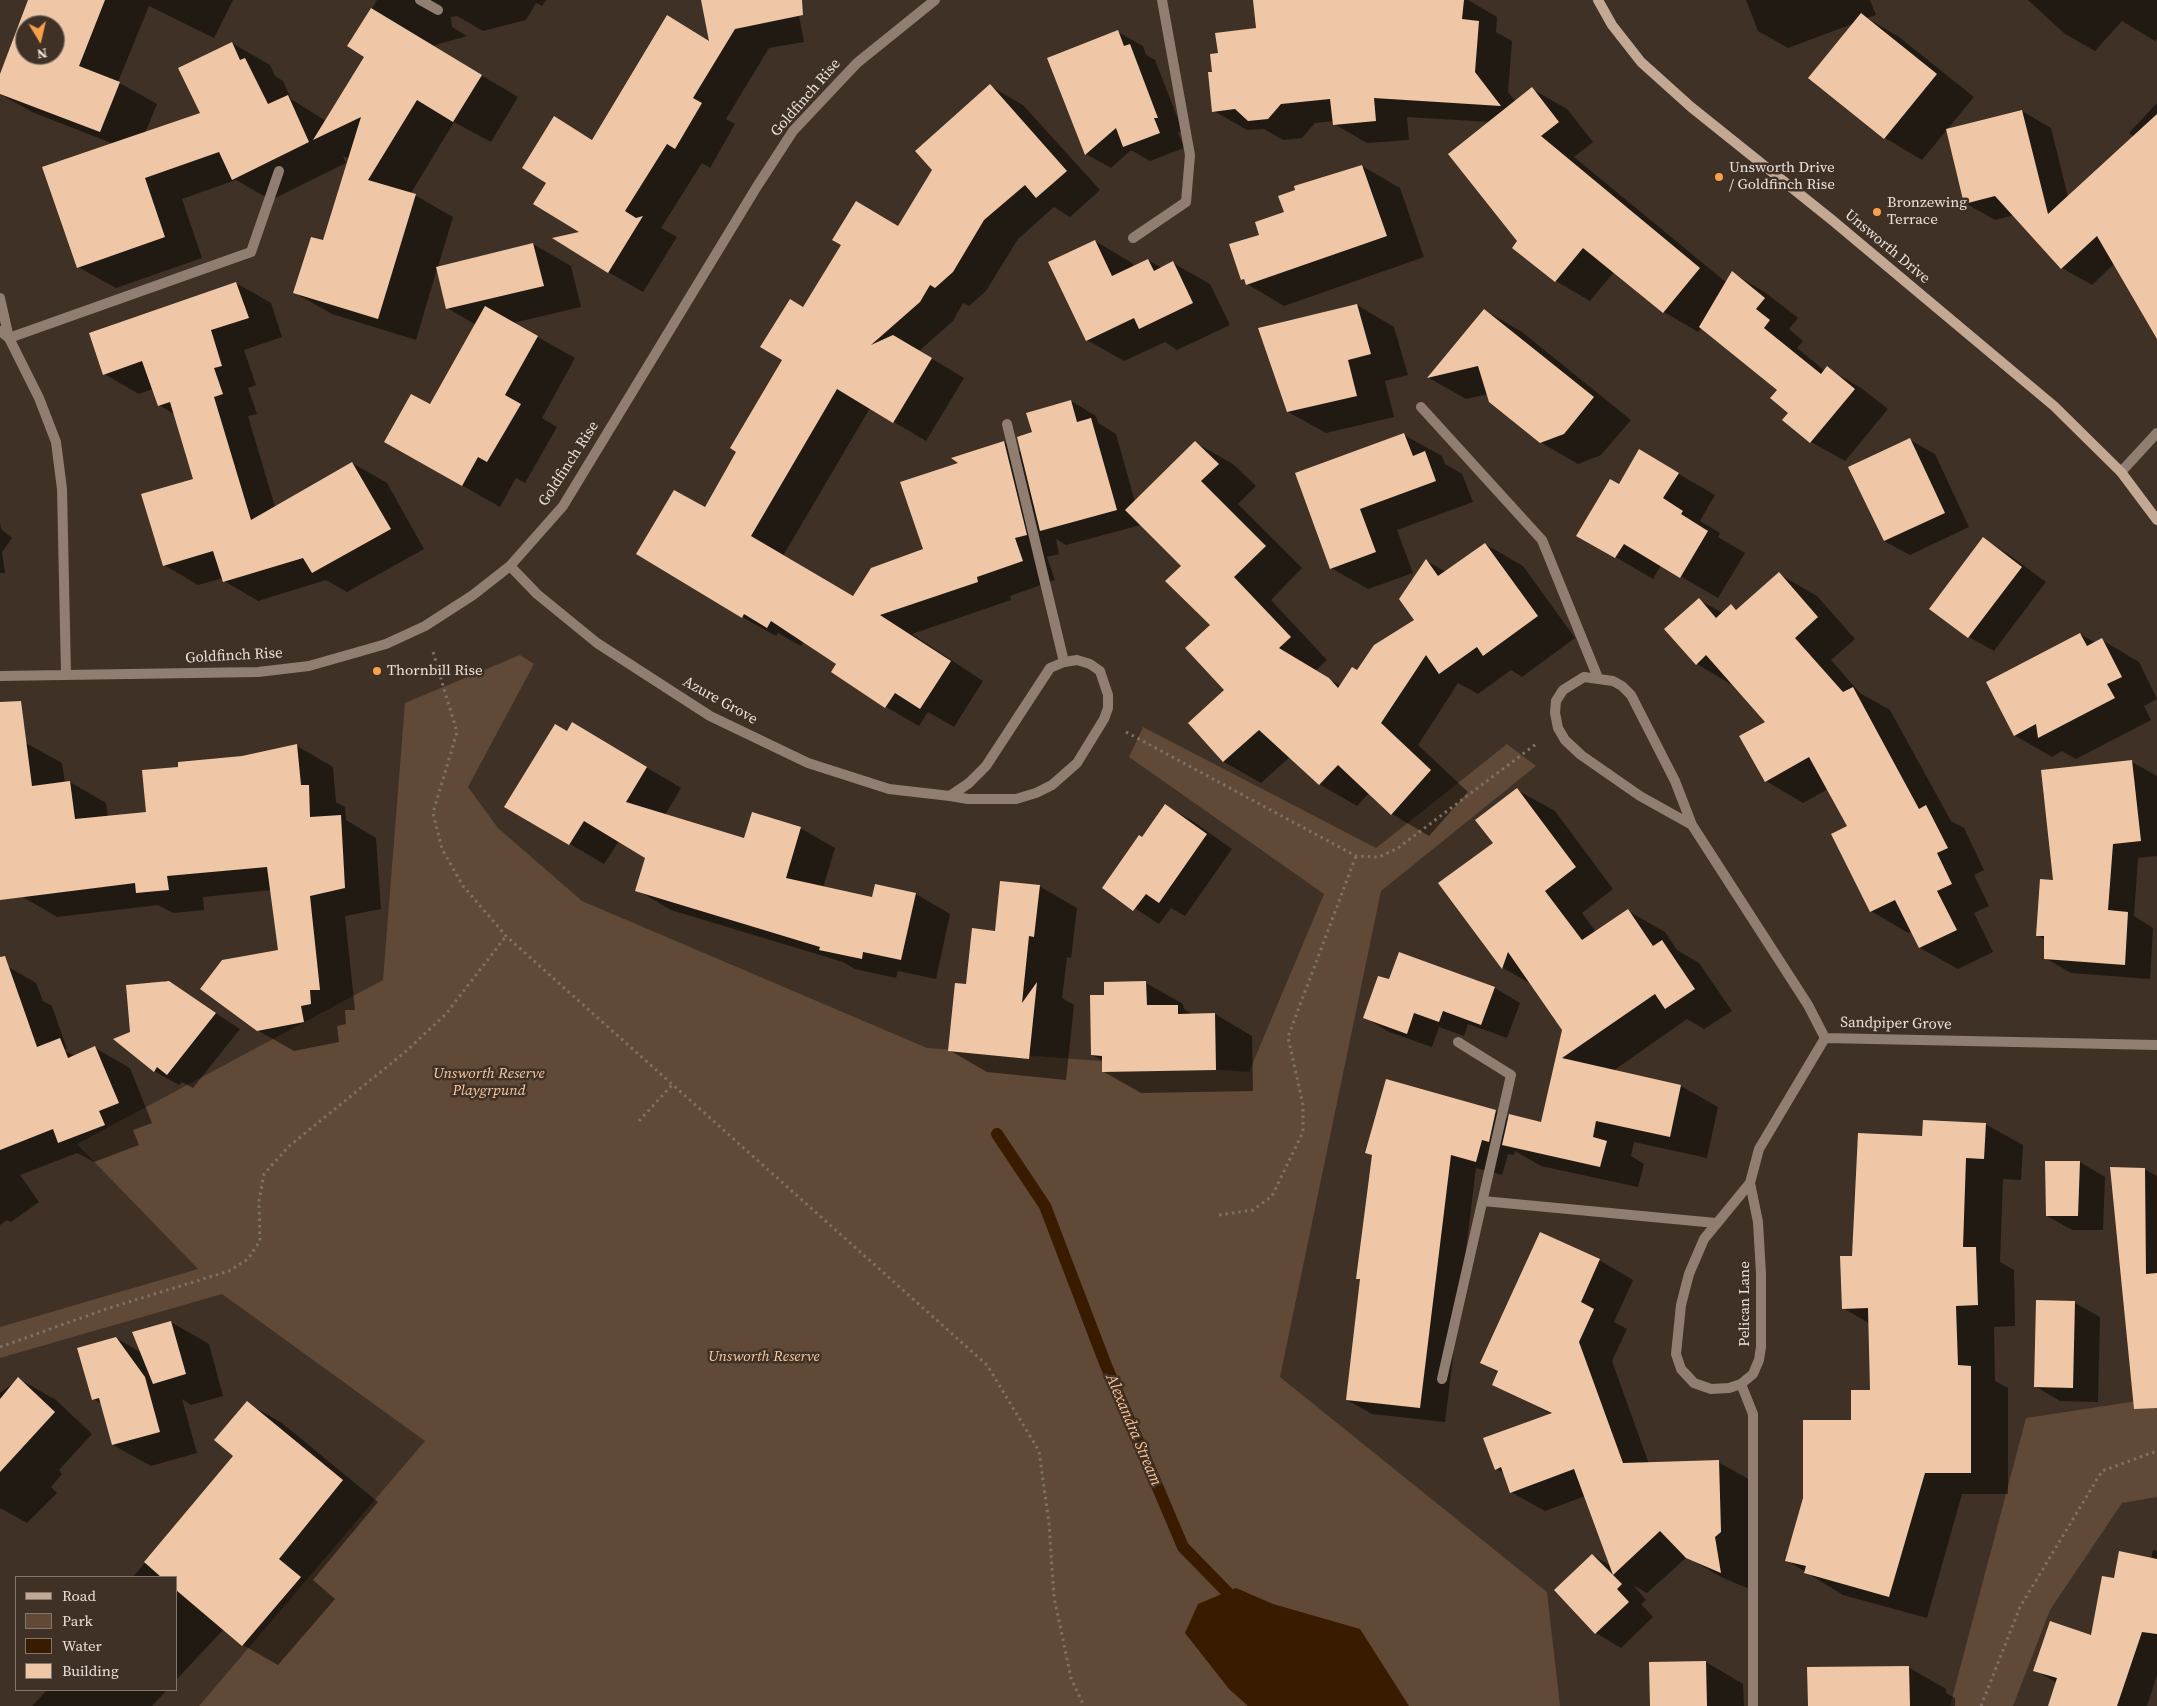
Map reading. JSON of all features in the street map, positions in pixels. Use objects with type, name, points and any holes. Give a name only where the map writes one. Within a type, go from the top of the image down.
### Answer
[{"type":"street","points":[[420,0],[438,10]]},
{"type":"street","points":[[1133,238],[1186,202],[1190,155],[1162,0]]},
{"type":"street","name":"Unsworth Drive","points":[[1598,0],[1612,24],[1641,62],[1684,101],[1832,220],[2054,406],[2121,472],[2157,520]]},
{"type":"street","name":"Goldfinch Rise","points":[[0,676],[258,672],[292,668],[349,656],[386,644],[426,626],[473,596],[510,566],[563,506],[756,188],[793,131],[857,63],[930,1]]},
{"type":"street","points":[[8,338],[251,252],[278,171]]},
{"type":"street","points":[[0,298],[8,338],[39,398],[56,442],[62,489],[66,674]]},
{"type":"street","points":[[0,331],[8,338]]},
{"type":"street","points":[[1421,408],[1542,540],[1598,678]]},
{"type":"street","points":[[950,796],[969,783],[986,766],[1038,682],[1050,668],[1064,662],[1007,424]]},
{"type":"street","points":[[2121,472],[2157,433]]},
{"type":"street","name":"Azure Grove","points":[[510,566],[537,594],[596,643],[710,716],[808,763],[889,789],[989,800],[1030,795],[1052,785],[1077,763],[1104,719],[1108,708],[1108,695],[1100,671],[1090,664],[1077,660],[1064,662]]},
{"type":"street","name":"Sandpiper Grove","points":[[1692,825],[1640,796],[1581,755],[1565,740],[1558,728],[1555,713],[1556,701],[1563,690],[1571,683],[1584,677],[1598,678],[1622,686],[1631,695],[1675,781],[1692,825],[1808,1005],[1825,1038],[2157,1045]]},
{"type":"street","name":"Pelican Lane","points":[[1750,1183],[1758,1222],[1761,1274],[1761,1347],[1759,1360],[1753,1374],[1742,1384],[1729,1388],[1711,1389],[1694,1383],[1681,1369],[1676,1354],[1681,1305],[1689,1274],[1704,1240],[1750,1183],[1759,1150],[1825,1038]]},
{"type":"street","points":[[1442,1379],[1511,1075],[1458,1042]]},
{"type":"street","points":[[1483,1202],[1716,1223]]},
{"type":"street","points":[[1742,1384],[1753,1414],[1753,1706]]},
{"type":"path","points":[[426,626],[457,732],[434,813],[442,849],[463,886],[506,936],[987,1365],[1039,1451],[1049,1523],[1054,1597],[1071,1678],[1084,1706]]},
{"type":"path","points":[[1123,730],[1356,856],[1379,857],[1398,848],[1539,742]]},
{"type":"path","points":[[1219,1215],[1253,1210],[1272,1196],[1303,1132],[1303,1105],[1288,1037],[1356,856]]},
{"type":"path","points":[[0,1347],[106,1309],[229,1271],[248,1259],[260,1241],[259,1201],[264,1174],[288,1147],[404,1053],[446,1014],[506,936]]},
{"type":"path","points":[[639,1121],[672,1085]]},
{"type":"path","points":[[1981,1706],[2020,1607],[2102,1470],[2157,1452]]},
{"type":"green space","name":"Unsworth Reserve","points":[[520,655],[534,664],[468,787],[498,828],[582,901],[927,1048],[1249,1072],[1324,894],[1129,757],[1143,727],[1376,848],[1507,744],[1536,766],[1381,891],[1280,1377],[1547,1592],[1560,1706],[199,1706],[425,1441],[222,1294],[0,1358],[0,1327],[198,1269],[77,1144],[383,980],[405,703]]},
{"type":"green space","points":[[2157,1398],[2157,1497],[2122,1503],[2050,1610],[2013,1706],[1950,1706],[2026,1418]]},
{"type":"water","points":[[1236,1588],[1273,1604],[1360,1629],[1409,1706],[1248,1706],[1229,1689],[1185,1633],[1198,1604]]},
{"type":"building","points":[[28,0],[105,0],[79,66],[120,82],[100,132],[0,94],[0,74],[15,34],[15,65],[65,65],[65,15],[22,15]]},
{"type":"building","points":[[701,0],[802,0],[803,15],[735,29],[693,98],[702,103],[675,149],[667,144],[625,211],[636,218],[643,216],[608,273],[552,238],[579,232],[533,204],[546,183],[522,168],[554,116],[592,140],[667,15],[709,41]]},
{"type":"building","points":[[1253,0],[1464,0],[1462,19],[1479,21],[1475,72],[1501,106],[1374,98],[1376,121],[1333,125],[1330,99],[1281,104],[1268,119],[1248,121],[1235,109],[1212,112],[1208,72],[1212,72],[1210,54],[1218,53],[1215,33],[1256,28]]},
{"type":"building","points":[[371,8],[482,75],[453,122],[417,100],[368,180],[416,194],[378,319],[293,293],[311,237],[323,240],[361,117],[313,140],[364,57],[347,46]]},
{"type":"building","points":[[1861,13],[1937,74],[1884,139],[1808,78]]},
{"type":"building","points":[[1118,30],[1124,46],[1130,44],[1158,118],[1154,118],[1160,133],[1123,147],[1116,128],[1085,155],[1047,58]]},
{"type":"building","points":[[232,42],[240,60],[245,58],[268,104],[288,95],[309,142],[232,180],[219,152],[145,178],[165,237],[77,268],[42,167],[200,113],[178,68]]},
{"type":"building","points":[[990,84],[1067,171],[1036,198],[1025,185],[984,220],[953,272],[935,288],[930,285],[920,302],[871,345],[893,335],[932,358],[893,423],[837,389],[751,536],[853,596],[871,568],[923,549],[900,482],[958,463],[951,458],[1004,441],[1027,535],[1015,538],[1023,561],[977,577],[978,582],[880,615],[951,661],[920,709],[895,693],[885,708],[831,672],[836,664],[771,621],[767,628],[744,614],[742,618],[636,554],[674,490],[705,507],[736,452],[730,448],[782,360],[760,347],[790,299],[803,307],[841,245],[832,240],[856,201],[898,226],[932,170],[915,151]]},
{"type":"building","points":[[1532,87],[1559,122],[1541,136],[1700,268],[1663,313],[1583,248],[1555,282],[1512,248],[1517,241],[1448,154]]},
{"type":"building","points":[[2022,110],[2048,214],[2157,114],[2157,339],[2097,236],[2061,269],[1995,196],[1964,204],[1946,129]]},
{"type":"building","points":[[1362,165],[1387,236],[1246,285],[1244,279],[1241,280],[1229,244],[1259,235],[1255,222],[1284,212],[1278,196],[1295,190],[1294,186]]},
{"type":"building","points":[[1095,240],[1112,276],[1148,259],[1154,271],[1173,261],[1193,303],[1139,329],[1134,318],[1086,341],[1048,262]]},
{"type":"building","points":[[533,243],[544,286],[446,309],[436,267]]},
{"type":"building","points":[[1732,271],[1765,298],[1756,309],[1770,320],[1764,328],[1821,374],[1827,366],[1855,389],[1810,443],[1782,420],[1788,413],[1770,398],[1777,390],[1699,327]]},
{"type":"building","points":[[236,282],[249,318],[211,330],[222,366],[214,368],[223,394],[214,397],[251,520],[352,462],[391,529],[312,573],[303,558],[223,582],[213,551],[163,566],[141,494],[193,479],[170,402],[158,406],[142,361],[103,375],[89,333]]},
{"type":"building","points":[[1357,304],[1371,354],[1348,360],[1357,396],[1287,412],[1258,328]]},
{"type":"building","points":[[485,306],[538,336],[505,395],[521,404],[487,462],[478,457],[462,486],[384,442],[411,394],[430,404]]},
{"type":"building","points":[[1484,309],[1594,397],[1564,434],[1540,443],[1489,402],[1478,366],[1427,378]]},
{"type":"building","points":[[1071,400],[1077,422],[1091,418],[1117,510],[1040,531],[1017,437],[1032,432],[1026,413]]},
{"type":"building","points":[[1404,433],[1413,456],[1425,451],[1436,481],[1360,509],[1376,552],[1330,569],[1295,473]]},
{"type":"building","points":[[1910,438],[1945,513],[1884,541],[1848,467]]},
{"type":"building","points":[[1195,441],[1219,464],[1201,481],[1266,546],[1234,577],[1291,637],[1279,648],[1329,678],[1338,688],[1352,667],[1357,670],[1374,645],[1414,620],[1399,599],[1426,559],[1438,576],[1485,543],[1538,616],[1483,656],[1477,647],[1439,674],[1426,655],[1381,723],[1431,770],[1391,815],[1338,765],[1319,785],[1259,730],[1223,762],[1188,723],[1224,690],[1185,648],[1210,625],[1165,581],[1181,566],[1125,510]]},
{"type":"building","points":[[1639,449],[1679,473],[1663,498],[1683,511],[1681,514],[1708,531],[1680,578],[1624,544],[1615,558],[1576,536],[1610,479],[1619,484]]},
{"type":"building","points":[[1983,537],[2022,567],[1968,638],[1929,609]]},
{"type":"building","points":[[1779,572],[1818,617],[1795,638],[1843,692],[1853,687],[1919,809],[1926,805],[1948,848],[1937,853],[1952,884],[1937,891],[1957,930],[1919,948],[1895,900],[1870,912],[1831,834],[1847,826],[1809,757],[1765,782],[1739,736],[1765,722],[1706,655],[1696,665],[1664,629],[1699,598],[1716,618],[1731,604],[1736,610]]},
{"type":"building","points":[[2080,633],[2087,646],[2102,638],[2122,677],[2107,684],[2115,698],[2038,738],[2036,724],[2014,736],[1986,682]]},
{"type":"building","points":[[21,701],[32,786],[70,781],[75,819],[146,812],[142,770],[178,767],[178,762],[242,756],[297,744],[301,785],[309,785],[310,817],[341,815],[345,888],[310,896],[320,990],[310,990],[311,1004],[301,1006],[304,1022],[257,1031],[200,989],[222,960],[278,950],[267,867],[167,876],[169,890],[136,893],[135,883],[0,900],[0,702]]},
{"type":"building","points":[[572,722],[647,767],[626,802],[744,838],[752,812],[801,827],[786,878],[872,897],[875,884],[916,893],[901,960],[863,952],[862,959],[819,950],[820,947],[635,891],[645,858],[584,821],[569,845],[504,807],[555,724],[567,731]]},
{"type":"building","points":[[2132,760],[2141,841],[2113,844],[2108,910],[2128,912],[2125,965],[2044,959],[2044,936],[2036,936],[2040,879],[2053,880],[2041,770]]},
{"type":"building","points":[[1517,788],[1576,867],[1545,891],[1582,940],[1628,909],[1653,946],[1662,940],[1695,989],[1665,1009],[1655,994],[1562,1058],[1681,1085],[1670,1137],[1596,1121],[1593,1137],[1607,1141],[1600,1167],[1502,1145],[1509,1114],[1541,1122],[1562,1030],[1508,952],[1502,969],[1438,883],[1493,843],[1475,820]]},
{"type":"building","points":[[1165,804],[1207,834],[1159,903],[1146,894],[1133,911],[1102,888],[1139,835],[1142,837]]},
{"type":"building","points":[[1000,881],[1040,885],[1034,937],[1029,936],[1022,1003],[1037,982],[1029,1059],[948,1051],[955,983],[966,984],[972,928],[995,931]]},
{"type":"building","points":[[1399,952],[1495,987],[1481,1025],[1443,1011],[1439,1022],[1414,1013],[1407,1034],[1363,1018],[1378,976],[1389,979]]},
{"type":"building","points":[[5,956],[37,1047],[60,1038],[68,1058],[95,1046],[119,1103],[99,1111],[105,1125],[58,1143],[53,1129],[0,1150],[0,957]]},
{"type":"building","points":[[169,981],[216,1013],[167,1075],[157,1067],[154,1072],[113,1039],[130,1032],[126,985]]},
{"type":"building","points":[[1146,981],[1147,1005],[1178,1005],[1178,1014],[1215,1013],[1216,1070],[1102,1072],[1102,1056],[1091,1055],[1090,995],[1104,995],[1104,982]]},
{"type":"building","points":[[1386,1079],[1496,1110],[1489,1142],[1482,1140],[1476,1162],[1451,1155],[1420,1408],[1346,1400],[1360,1279],[1356,1279],[1372,1155],[1365,1153]]},
{"type":"building","points":[[1923,1120],[1986,1123],[1984,1159],[1966,1158],[1963,1247],[1976,1247],[1978,1305],[1956,1306],[1958,1365],[1971,1366],[1971,1473],[1925,1473],[1889,1597],[1804,1573],[1806,1566],[1785,1561],[1803,1498],[1803,1420],[1851,1420],[1851,1390],[1870,1390],[1868,1308],[1842,1309],[1840,1256],[1852,1256],[1858,1133],[1922,1136]]},
{"type":"building","points":[[2045,1161],[2080,1161],[2078,1216],[2046,1216]]},
{"type":"building","points":[[2110,1167],[2145,1168],[2146,1274],[2157,1273],[2157,1408],[2134,1409]]},
{"type":"building","points":[[1540,1232],[1600,1259],[1581,1302],[1594,1309],[1579,1342],[1623,1463],[1719,1460],[1721,1532],[1715,1537],[1721,1573],[1686,1558],[1660,1531],[1613,1575],[1574,1469],[1510,1493],[1501,1467],[1495,1470],[1483,1438],[1552,1413],[1492,1385],[1498,1371],[1480,1363]]},
{"type":"building","points":[[2036,1300],[2075,1301],[2073,1388],[2034,1387]]},
{"type":"building","points":[[171,1321],[186,1374],[153,1384],[132,1332]]},
{"type":"building","points":[[116,1337],[145,1377],[160,1432],[112,1445],[99,1398],[92,1400],[77,1348]]},
{"type":"building","points":[[18,1377],[55,1412],[0,1472],[0,1399]]},
{"type":"building","points":[[247,1401],[343,1480],[279,1559],[301,1577],[242,1646],[178,1592],[178,1576],[160,1576],[144,1562],[233,1456],[214,1440]]},
{"type":"building","points":[[2119,1551],[2157,1559],[2157,1634],[2142,1632],[2117,1706],[2048,1706],[2057,1678],[2033,1671],[2050,1621],[2091,1635],[2102,1576],[2114,1578]]},
{"type":"building","points":[[1592,1554],[1622,1584],[1617,1589],[1629,1602],[1595,1634],[1554,1590]]},
{"type":"building","points":[[1706,1661],[1707,1706],[1650,1706],[1649,1662]]},
{"type":"building","points":[[1909,1666],[1910,1706],[1808,1706],[1807,1667]]},
{"type":"waterway","name":"Alexandra Stream","points":[[997,1134],[1045,1206],[1105,1363],[1183,1547],[1227,1592],[1235,1605]]},
{"type":"place","name":"Unsworth Drive / Goldfinch Rise","points":[[1719,177]]},
{"type":"place","name":"Bronzewing Terrace","points":[[1877,212]]},
{"type":"place","name":"Thornbill Rise","points":[[377,671]]},
{"type":"park label","name":"Unsworth Reserve Playgrpund","points":[[489,1082]]}]
